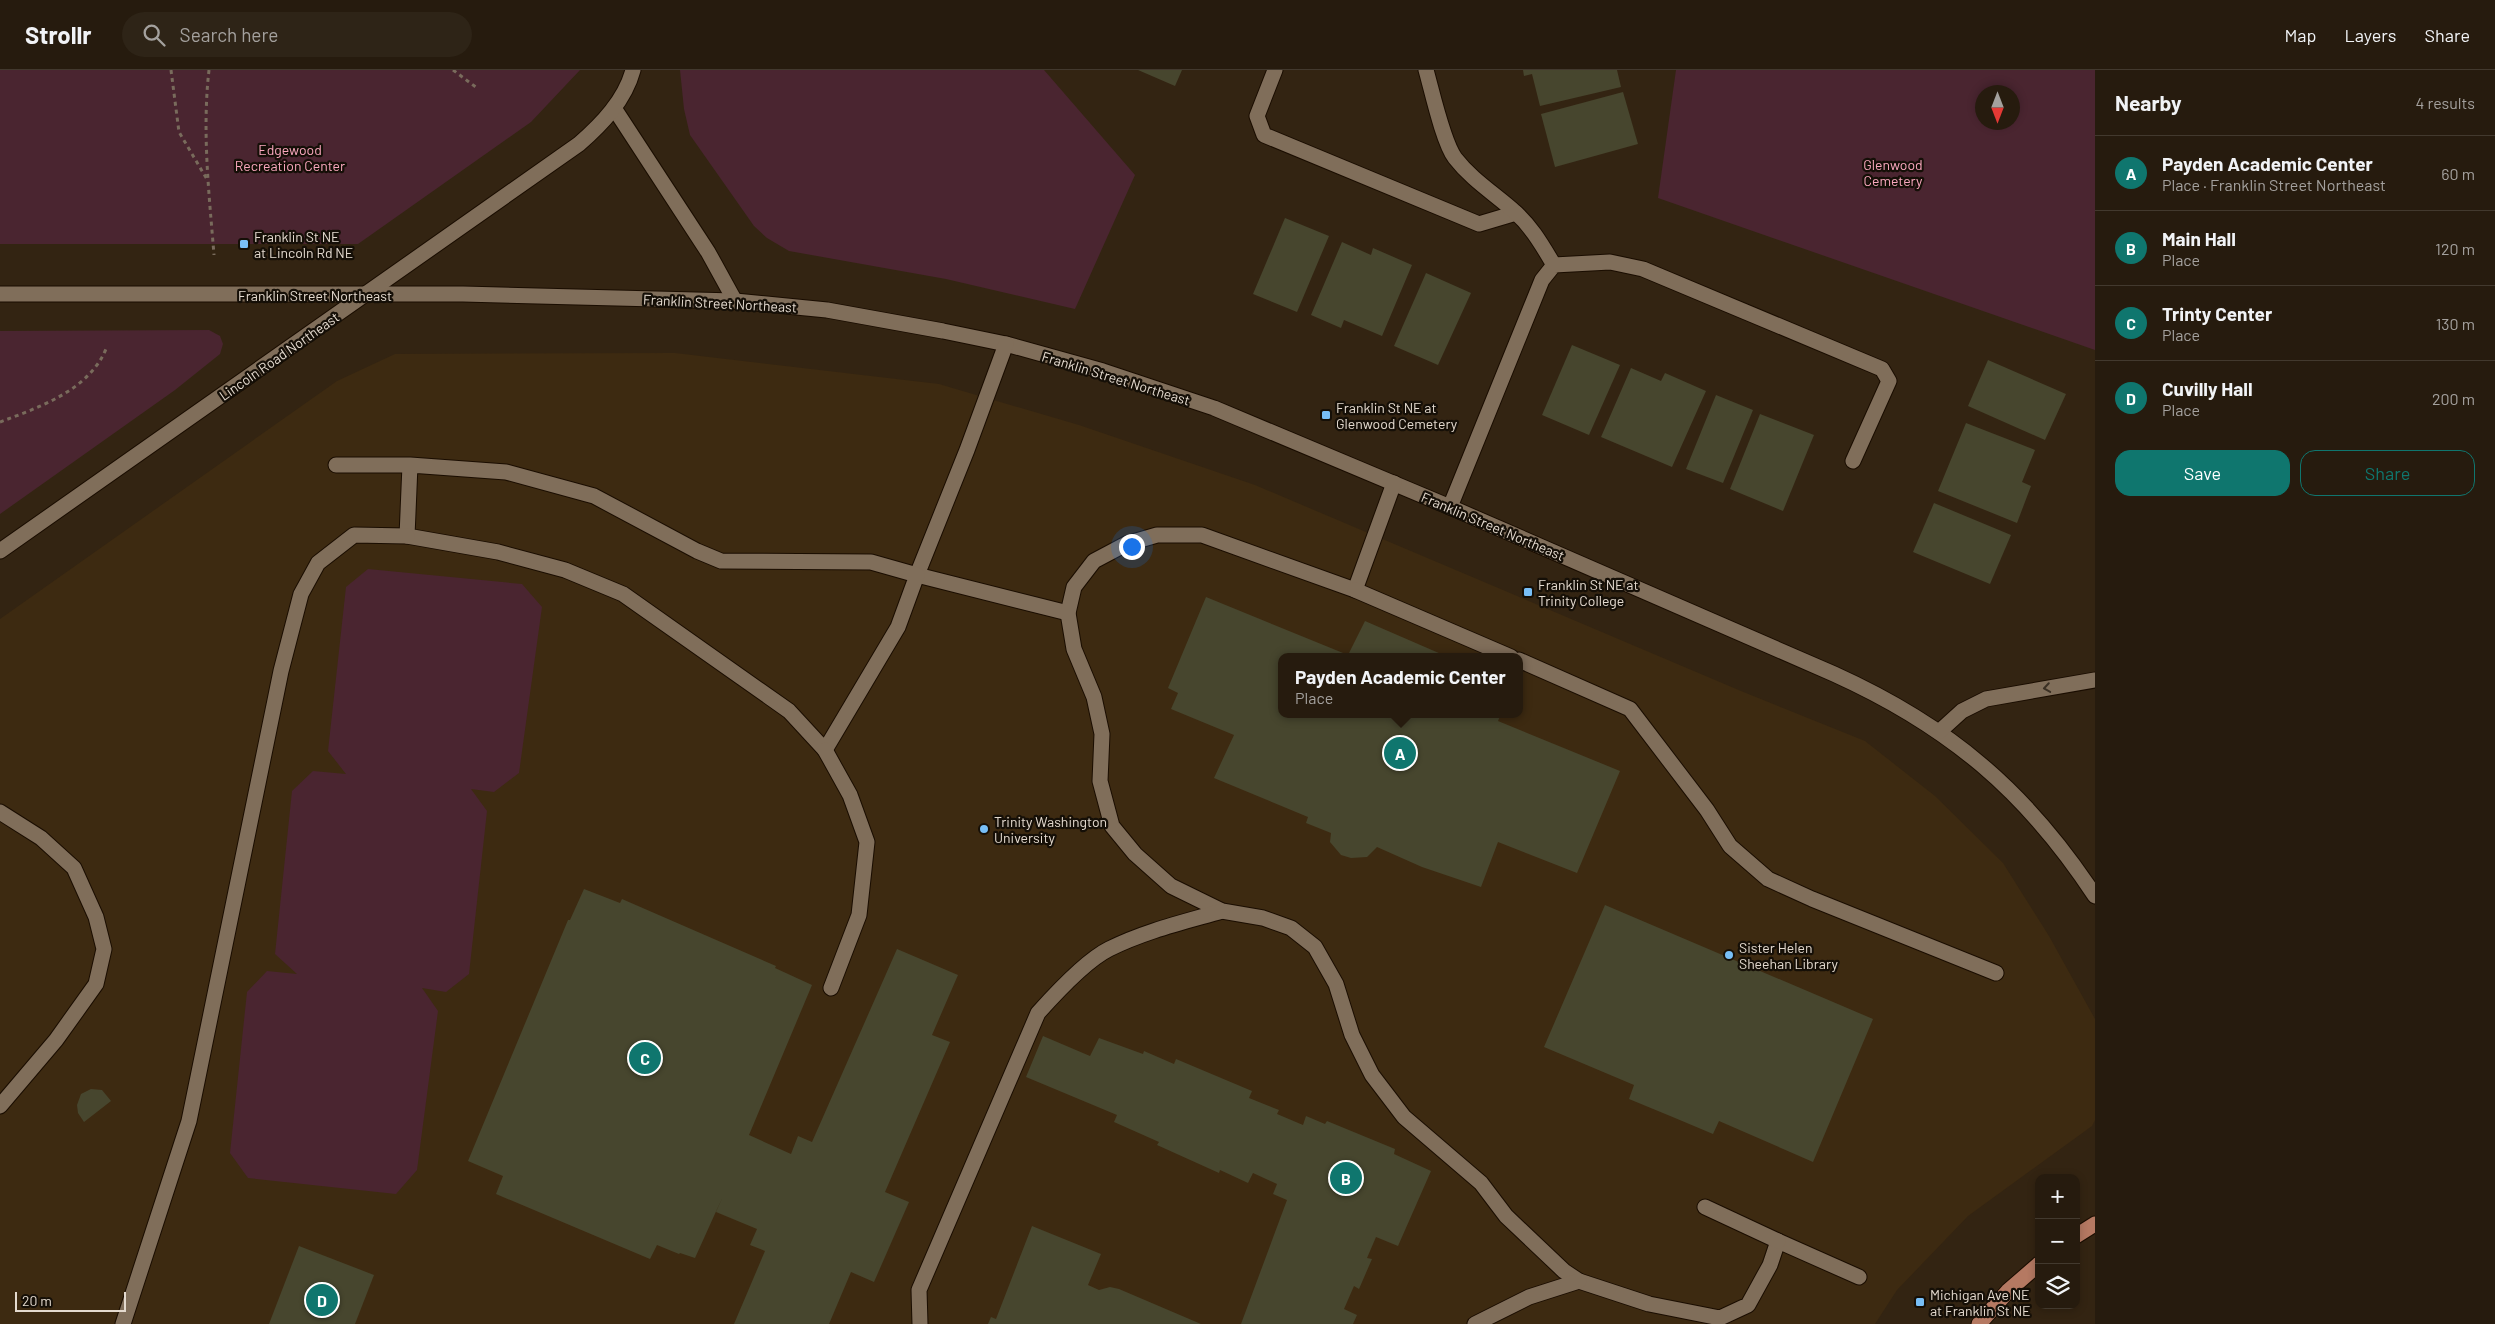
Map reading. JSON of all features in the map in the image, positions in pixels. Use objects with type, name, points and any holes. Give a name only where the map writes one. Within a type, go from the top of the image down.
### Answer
[{"type":"main road","points":[[2080,1233],[2095,1224]]},
{"type":"main road","points":[[1979,1324],[2008,1291],[2035,1267]]},
{"type":"street","name":"Lincoln Road Northeast","points":[[0,551],[579,144],[614,108],[630,79],[632,70]]},
{"type":"street","points":[[1275,70],[1257,116],[1264,135],[1479,224],[1516,213]]},
{"type":"street","points":[[1426,70],[1437,112],[1454,157],[1484,189],[1516,213],[1536,236],[1554,265]]},
{"type":"street","points":[[614,108],[708,252],[735,301]]},
{"type":"street","points":[[1450,508],[1542,280],[1554,265],[1610,262],[1643,269],[1882,369],[1889,381],[1853,461]]},
{"type":"street","name":"Franklin Street Northeast","points":[[0,294],[473,294],[735,301],[836,311],[1006,344],[1103,372],[1214,408],[1860,686],[1940,732],[1980,762],[2025,804],[2046,828],[2095,896]]},
{"type":"street","points":[[825,750],[898,627],[1006,344]]},
{"type":"street","points":[[336,465],[410,465],[506,472],[594,496],[697,551],[721,561],[871,562],[1068,613]]},
{"type":"street","points":[[407,536],[410,465]]},
{"type":"street","points":[[1355,590],[1394,484]]},
{"type":"street","points":[[1502,653],[1355,590],[1202,534],[1157,535],[1126,544],[1094,561],[1074,588],[1068,613],[1074,649],[1094,697],[1102,734],[1100,781],[1112,826],[1135,854],[1171,886],[1222,910],[1263,918],[1291,928],[1315,947],[1336,984],[1352,1035],[1372,1075],[1404,1117],[1481,1183],[1506,1216],[1564,1271],[1579,1281],[1649,1304],[1720,1318],[1736,1324]]},
{"type":"street","points":[[123,1324],[189,1121],[279,680],[301,594],[318,563],[354,535],[407,536],[498,552],[566,570],[623,594],[790,710],[825,750],[850,796],[867,842],[859,915],[831,988]]},
{"type":"street","points":[[1523,662],[1630,709],[1707,810],[1730,846],[1768,879],[1812,899],[1996,973]]},
{"type":"street","points":[[1940,732],[1962,710],[1986,700],[2095,680]]},
{"type":"street","points":[[0,812],[41,838],[74,868],[96,917],[104,949],[96,984],[56,1040],[0,1106]]},
{"type":"street","points":[[920,1324],[919,1290],[1038,1013],[1064,986],[1108,949],[1165,927],[1222,910]]},
{"type":"street","points":[[1705,1207],[1859,1277]]},
{"type":"street","points":[[1720,1318],[1748,1305],[1770,1265],[1778,1241]]},
{"type":"street","points":[[1475,1324],[1529,1297],[1579,1281]]},
{"type":"path","points":[[171,70],[179,132],[192,159],[208,181]]},
{"type":"path","points":[[210,70],[206,103],[208,181],[214,255]]},
{"type":"path","points":[[453,70],[477,88]]},
{"type":"path","points":[[0,422],[60,396],[90,376],[100,364],[106,349]]},
{"type":"shaded area","name":"Trinity Washington University","points":[[675,353],[939,384],[1079,425],[1255,485],[1741,691],[1865,741],[1935,796],[2003,863],[2049,936],[2095,1019],[2095,1120],[2092,1126],[1968,1216],[1897,1290],[1875,1324],[0,1324],[0,619],[337,381],[395,354]]},
{"type":"green space","name":"Edgewood Recreation Center","points":[[0,70],[580,70],[531,122],[358,244],[0,244]]},
{"type":"green space","points":[[680,70],[1044,70],[1135,175],[1075,309],[946,279],[789,251],[767,238],[754,226],[690,135],[684,109]]},
{"type":"green space","name":"Glenwood Cemetery","points":[[1676,70],[2095,70],[2095,350],[1658,198]]},
{"type":"green space","points":[[209,330],[220,336],[223,344],[220,354],[175,390],[0,514],[0,331]]},
{"type":"green space","points":[[368,569],[522,584],[542,607],[519,773],[494,792],[471,789],[487,811],[469,974],[446,992],[422,988],[438,1011],[417,1170],[396,1194],[248,1178],[230,1153],[247,992],[267,971],[297,974],[275,954],[292,791],[313,771],[346,774],[328,751],[346,587]]},
{"type":"building","points":[[1138,70],[1182,70],[1175,86]]},
{"type":"building","points":[[1523,70],[1617,70],[1621,87],[1540,106],[1532,74],[1524,76]]},
{"type":"building","points":[[1623,92],[1638,144],[1555,167],[1541,114]]},
{"type":"building","points":[[1285,218],[1329,236],[1297,312],[1253,294]]},
{"type":"building","points":[[1342,242],[1371,255],[1373,248],[1412,265],[1382,336],[1344,320],[1341,328],[1311,315]]},
{"type":"building","points":[[1426,273],[1471,293],[1438,365],[1394,346]]},
{"type":"building","points":[[1572,345],[1620,365],[1589,435],[1542,415]]},
{"type":"building","points":[[1988,360],[2066,394],[2045,440],[1968,406]]},
{"type":"building","points":[[1631,368],[1661,381],[1665,373],[1706,391],[1672,467],[1601,437]]},
{"type":"building","points":[[1716,395],[1753,410],[1723,483],[1686,469]]},
{"type":"building","points":[[1760,414],[1814,435],[1783,511],[1730,489]]},
{"type":"building","points":[[1966,423],[2035,450],[2022,482],[2031,486],[2017,523],[1938,491]]},
{"type":"building","points":[[1934,503],[2011,535],[1990,584],[1913,552]]},
{"type":"building","points":[[1206,597],[1343,653],[1278,653],[1278,718],[1499,718],[1498,721],[1620,771],[1577,873],[1498,842],[1481,887],[1422,867],[1377,847],[1367,857],[1351,858],[1341,855],[1330,842],[1331,833],[1306,823],[1308,817],[1214,778],[1234,735],[1171,709],[1178,693],[1168,688]]},
{"type":"building","points":[[1365,621],[1439,653],[1349,653]]},
{"type":"building","points":[[584,889],[620,903],[622,899],[776,966],[775,968],[812,985],[749,1135],[791,1154],[798,1136],[812,1142],[897,949],[958,975],[932,1035],[950,1042],[885,1192],[909,1202],[874,1282],[851,1272],[829,1324],[734,1324],[765,1251],[750,1245],[757,1229],[716,1212],[723,1196],[695,1258],[657,1245],[650,1259],[496,1194],[503,1176],[468,1161],[568,920],[570,920]]},
{"type":"building","points":[[1605,905],[1873,1019],[1813,1162],[1719,1121],[1713,1134],[1629,1099],[1634,1085],[1544,1047]]},
{"type":"building","points":[[1043,1036],[1090,1056],[1099,1038],[1143,1054],[1144,1051],[1174,1064],[1176,1059],[1252,1091],[1249,1098],[1279,1110],[1277,1114],[1303,1125],[1306,1116],[1325,1124],[1327,1121],[1395,1149],[1394,1154],[1431,1171],[1398,1246],[1376,1237],[1367,1258],[1372,1259],[1359,1289],[1354,1286],[1344,1309],[1357,1315],[1353,1324],[1241,1324],[1287,1200],[1273,1194],[1277,1184],[1253,1173],[1248,1183],[1220,1170],[1219,1173],[1157,1145],[1159,1142],[1114,1122],[1117,1115],[1026,1077]]},
{"type":"building","points":[[91,1089],[102,1090],[111,1101],[84,1122],[78,1113],[77,1105],[81,1094]]},
{"type":"building","points":[[1032,1226],[1101,1254],[1088,1285],[1099,1290],[1110,1287],[1119,1289],[1201,1324],[988,1324],[991,1317],[996,1319]]},
{"type":"building","points":[[299,1246],[374,1275],[355,1324],[269,1324]]},
{"type":"place","name":"Franklin St NE at Lincoln Rd NE","points":[[244,244]]},
{"type":"place","name":"Franklin St NE at Glenwood Cemetery","points":[[1326,415]]},
{"type":"place","name":"Franklin St NE at Trinity College","points":[[1528,592]]},
{"type":"place","name":"Payden Academic Center","points":[[1400,753]]},
{"type":"place","name":"Trinity Washington University","points":[[984,829]]},
{"type":"place","name":"Sister Helen Sheehan Library","points":[[1729,955]]},
{"type":"place","name":"Trinty Center","points":[[645,1058]]},
{"type":"place","name":"Main Hall","points":[[1346,1178]]},
{"type":"place","name":"Cuvilly Hall","points":[[322,1300]]},
{"type":"place","name":"Michigan Ave NE at Franklin St NE","points":[[1920,1302]]}]
